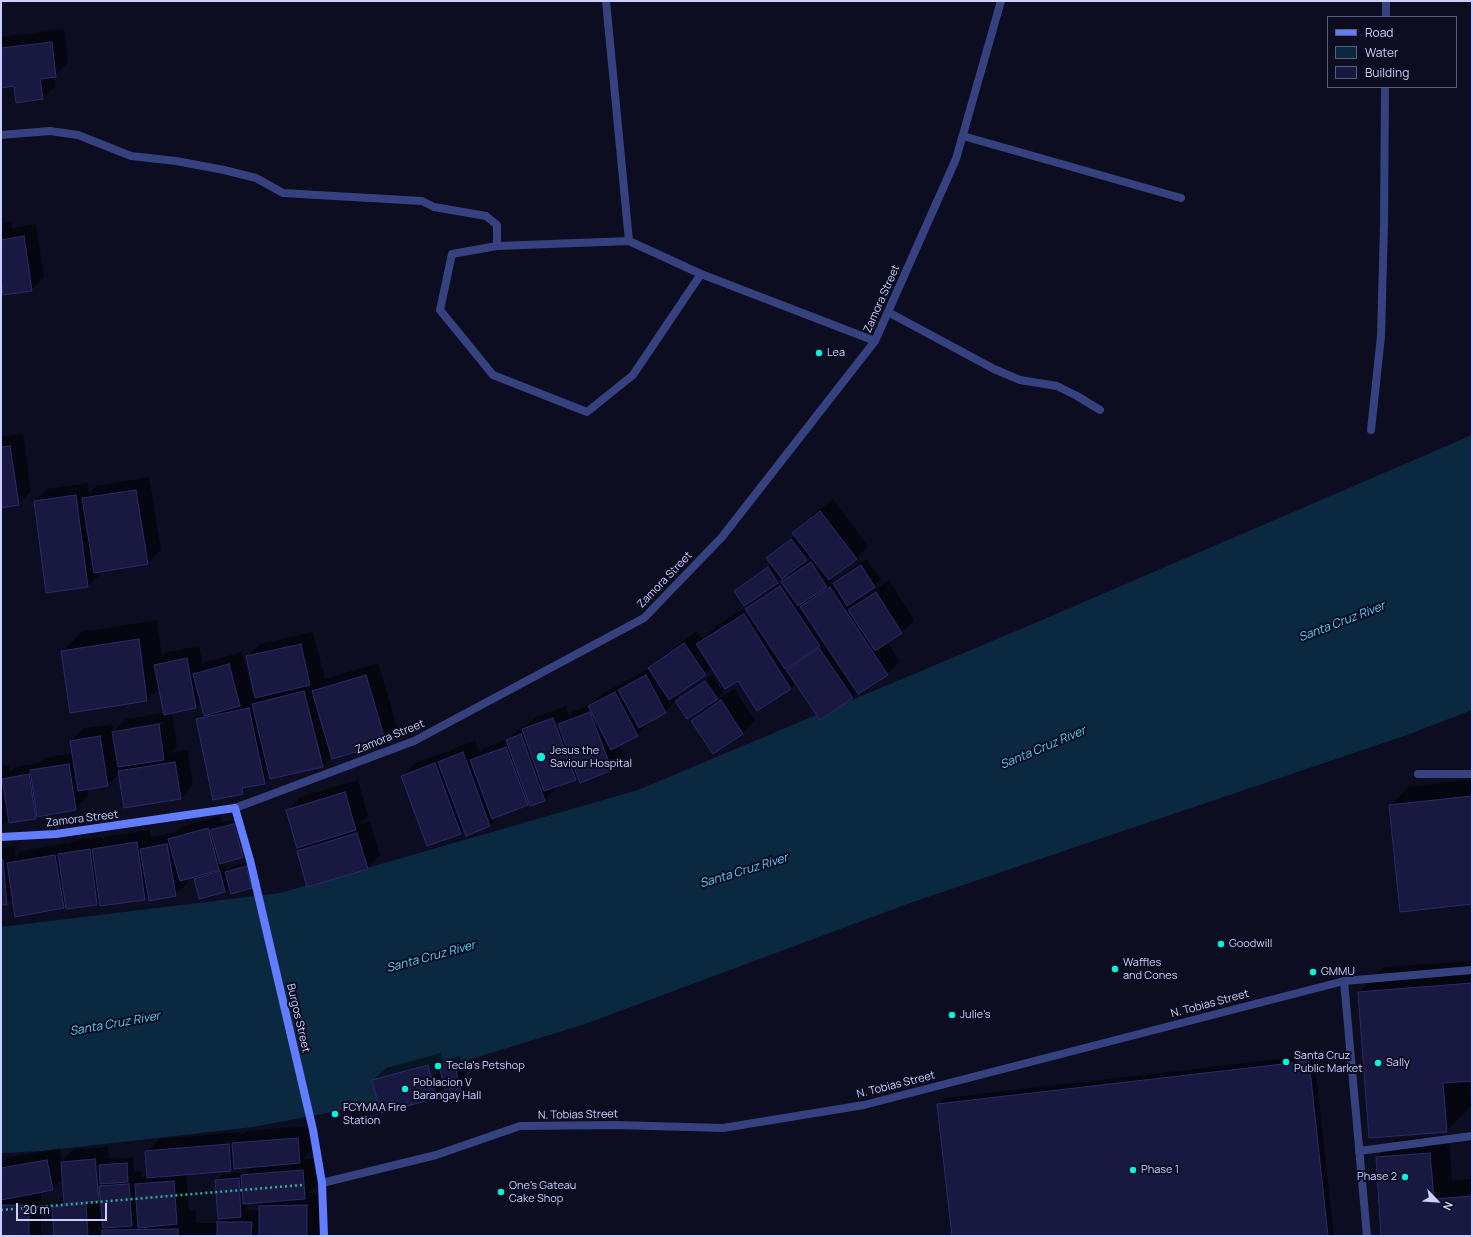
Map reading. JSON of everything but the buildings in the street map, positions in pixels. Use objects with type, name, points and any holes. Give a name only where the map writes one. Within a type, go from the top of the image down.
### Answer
[{"type":"street","points":[[606,1],[629,241]]},
{"type":"street","name":"Zamora Street","points":[[1,837],[56,834],[235,808],[414,741],[644,618],[722,537],[875,341],[956,159],[1001,1]]},
{"type":"street","points":[[1386,1],[1386,16]]},
{"type":"street","points":[[1371,430],[1382,336],[1385,88]]},
{"type":"street","points":[[1,135],[50,131],[78,135],[131,156],[176,161],[256,178],[283,193],[422,201],[434,207],[486,216],[497,225],[497,246]]},
{"type":"street","points":[[963,136],[1181,198]]},
{"type":"street","points":[[701,274],[633,375],[587,412],[493,375],[440,310],[452,254],[497,246],[629,241],[701,274],[875,341]]},
{"type":"street","points":[[888,312],[994,370],[1020,380],[1057,386],[1100,410]]},
{"type":"street","points":[[1418,774],[1472,774]]},
{"type":"street","name":"Burgos Street","points":[[235,808],[250,860],[313,1130],[322,1183],[324,1236]]},
{"type":"street","name":"N. Tobias Street","points":[[322,1183],[436,1154],[520,1126],[616,1125],[723,1128],[864,1105],[1344,981],[1472,970]]},
{"type":"street","points":[[1344,981],[1367,1236]]},
{"type":"street","points":[[1359,1151],[1472,1136]]},
{"type":"path","points":[[1,1210],[322,1183]]},
{"type":"water","name":"Santa Cruz River","points":[[1472,435],[1472,710],[1407,735],[910,903],[585,1024],[468,1060],[369,1105],[253,1127],[43,1151],[1,1153],[1,927],[280,893],[638,790],[1035,623]]},
{"type":"place","name":"Lea","points":[[819,353]]},
{"type":"place","name":"Jesus the Saviour Hospital","points":[[541,757]]},
{"type":"place","name":"Goodwill","points":[[1221,944]]},
{"type":"place","name":"Waffles and Cones","points":[[1115,969]]},
{"type":"place","name":"GMMU","points":[[1313,972]]},
{"type":"place","name":"Julie's","points":[[952,1015]]},
{"type":"place","name":"Santa Cruz Public Market","points":[[1286,1062]]},
{"type":"place","name":"Sally","points":[[1378,1063]]},
{"type":"place","name":"Tecla's Petshop","points":[[438,1066]]},
{"type":"place","name":"Poblacion V Barangay Hall","points":[[405,1089]]},
{"type":"place","name":"FCYMAA Fire Station","points":[[335,1114]]},
{"type":"place","name":"Phase 1","points":[[1133,1170]]},
{"type":"place","name":"Phase 2","points":[[1405,1177]]},
{"type":"place","name":"One's Gateau Cake Shop","points":[[501,1192]]}]
